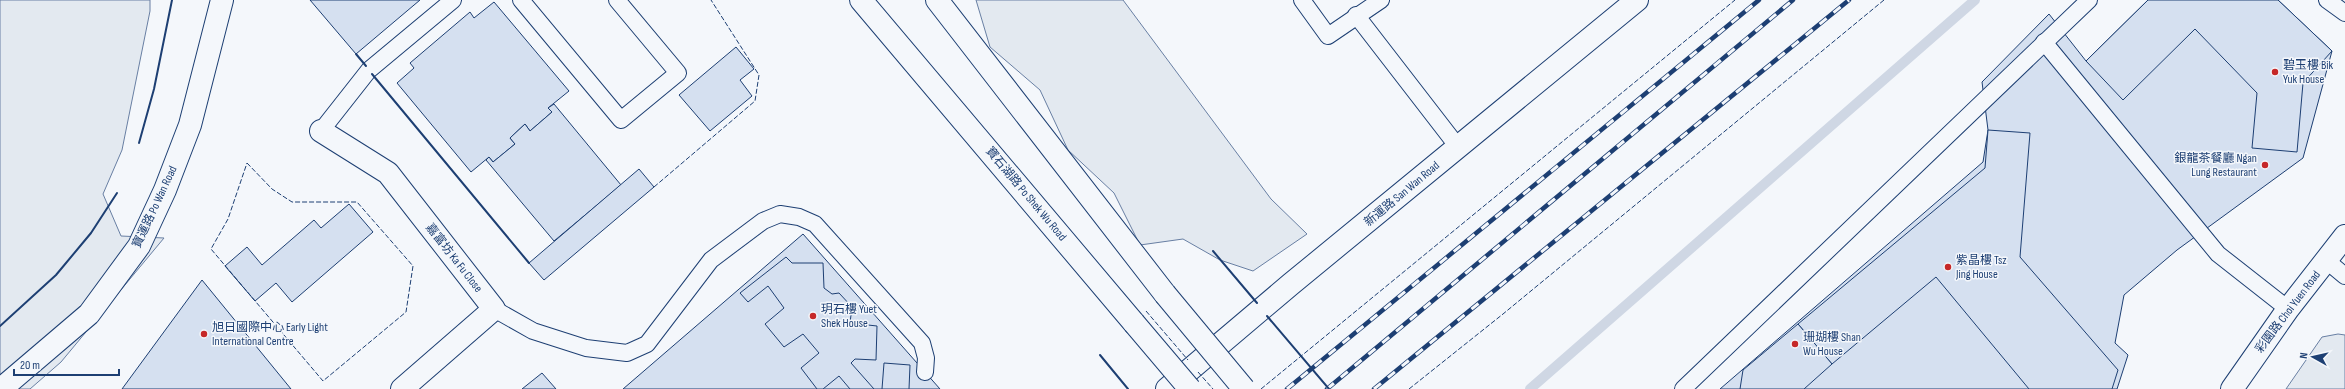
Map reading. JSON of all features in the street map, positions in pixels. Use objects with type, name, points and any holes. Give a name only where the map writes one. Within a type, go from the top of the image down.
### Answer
[{"type":"street","name":"寶運路 Po Wan Road","points":[[1,389],[89,314],[139,246],[165,190],[190,125],[222,0]]},
{"type":"street","name":"寶石湖路 Po Shek Wu Road","points":[[861,0],[1190,389]]},
{"type":"street","points":[[937,0],[1164,294],[1244,389]]},
{"type":"street","name":"新運路 San Wan Road","points":[[1167,389],[1296,280],[1637,0]]},
{"type":"street","name":"嘉富坊 Ka Fu Close","points":[[321,131],[388,173],[494,309]]},
{"type":"street","name":"彩園路 Choi Yuen Road","points":[[2232,389],[2288,309],[2345,236]]},
{"type":"street","points":[[402,389],[494,309]]},
{"type":"lane","points":[[321,131],[369,70],[453,0]]},
{"type":"lane","points":[[521,0],[621,120],[678,73],[617,0]]},
{"type":"lane","points":[[1302,0],[1328,36],[1356,15],[1381,0]]},
{"type":"lane","points":[[1683,389],[2089,0]]},
{"type":"lane","points":[[2327,0],[2345,13]]},
{"type":"lane","points":[[1356,15],[1458,147]]},
{"type":"lane","points":[[2044,42],[2218,254],[2288,309]]},
{"type":"lane","points":[[494,309],[533,330],[586,348],[627,354],[647,344],[711,260],[763,221],[780,214],[799,217],[815,224],[922,343],[926,358],[925,372]]},
{"type":"lane","points":[[2326,261],[2345,276]]},
{"type":"shaded area","points":[[0,0],[150,0],[150,11],[122,150],[103,194],[121,236],[164,238],[61,362],[30,389],[0,389]]},
{"type":"shaded area","points":[[976,0],[1123,0],[1271,199],[1307,234],[1253,271],[1220,260],[1183,239],[1140,245],[1114,193],[1068,150],[1040,90],[990,47]]},
{"type":"shaded area","points":[[2338,334],[2345,335],[2345,389],[2286,389],[2322,337]]},
{"type":"building","points":[[310,0],[420,0],[356,54]]},
{"type":"building","points":[[2148,0],[2278,0],[2332,51],[2303,158],[2177,250],[2124,295],[2115,343],[2128,355],[2117,389],[1720,389],[1983,162],[1988,130],[1982,82],[2049,14],[2086,61]]},
{"type":"building","name":"碧玉樓 Bik Yuk House","points":[[2148,0],[2278,0],[2332,51],[2303,83],[2297,152],[2252,148],[2257,93],[2195,29],[2123,100],[2086,61]]},
{"type":"building","points":[[494,2],[569,91],[548,108],[552,112],[530,131],[525,124],[510,138],[515,144],[493,162],[489,157],[471,172],[397,83],[414,68],[410,63],[470,12],[474,18]]},
{"type":"building","points":[[736,47],[754,69],[740,80],[752,96],[710,131],[679,95]]},
{"type":"building","points":[[554,104],[621,185],[554,241],[486,160],[489,157],[493,162],[515,144],[510,138],[525,124],[530,131],[552,112],[548,108]]},
{"type":"building","name":"紫晶樓 Tsz Jing House","points":[[1988,130],[2030,133],[2020,257],[2118,370],[2112,389],[2029,389],[1936,277],[1832,364],[1798,324],[1985,168]]},
{"type":"building","points":[[639,169],[654,187],[544,280],[529,263]]},
{"type":"building","points":[[349,204],[373,232],[292,302],[276,283],[255,301],[225,266],[247,247],[262,265],[314,220],[321,228]]},
{"type":"building","points":[[803,234],[940,389],[623,389]]},
{"type":"building","name":"玥石樓 Yuet Shek House","points":[[786,257],[792,263],[823,263],[824,288],[832,294],[839,293],[852,307],[850,323],[877,326],[876,360],[855,359],[851,363],[874,389],[850,389],[839,376],[823,389],[817,389],[801,368],[819,353],[803,334],[784,347],[765,324],[784,308],[768,286],[748,302],[740,293]]},
{"type":"building","name":"旭日國際中心 Early Light International Centre","points":[[202,280],[291,389],[122,389]]},
{"type":"building","name":"珊瑚樓 Shan Wu House","points":[[1798,324],[1832,364],[1804,389],[1740,389],[1743,370]]},
{"type":"building","name":"玥石樓 Yuet Shek House","points":[[884,363],[910,365],[909,389],[882,389]]},
{"type":"building","points":[[542,373],[556,389],[522,389]]},
{"type":"waterway","points":[[1530,389],[1975,0]]},
{"type":"railway","points":[[1287,389],[1759,0]]},
{"type":"railway","points":[[1327,389],[1793,0]]},
{"type":"railway","points":[[1374,389],[1849,0]]},
{"type":"fence","points":[[654,187],[755,101],[759,75],[711,0]]},
{"type":"fence","points":[[1261,389],[1735,0]]},
{"type":"fence","points":[[1409,389],[1503,314],[1884,0]]},
{"type":"fence","points":[[247,163],[272,189],[292,202],[357,202],[413,266],[406,312],[323,381],[211,249],[228,219],[247,163]]},
{"type":"fence","points":[[1146,311],[1188,360]]},
{"type":"fence","points":[[1198,372],[1213,389]]},
{"type":"wall","points":[[139,143],[154,89],[172,0]]},
{"type":"wall","points":[[356,54],[366,66]]},
{"type":"wall","points":[[372,74],[529,263]]},
{"type":"wall","points":[[0,326],[56,275],[91,233],[117,193]]},
{"type":"wall","points":[[1213,251],[1257,303]]},
{"type":"wall","points":[[1267,316],[1329,389]]},
{"type":"wall","points":[[1100,355],[1128,389]]},
{"type":"place","name":"碧玉樓 Bik Yuk House","points":[[2275,72]]},
{"type":"place","name":"銀龍茶餐廳 Ngan Lung Restaurant","points":[[2265,165]]},
{"type":"place","name":"紫晶樓 Tsz Jing House","points":[[1948,267]]},
{"type":"place","name":"玥石樓 Yuet Shek House","points":[[813,316]]},
{"type":"place","name":"旭日國際中心 Early Light International Centre","points":[[204,334]]},
{"type":"place","name":"珊瑚樓 Shan Wu House","points":[[1795,344]]}]
